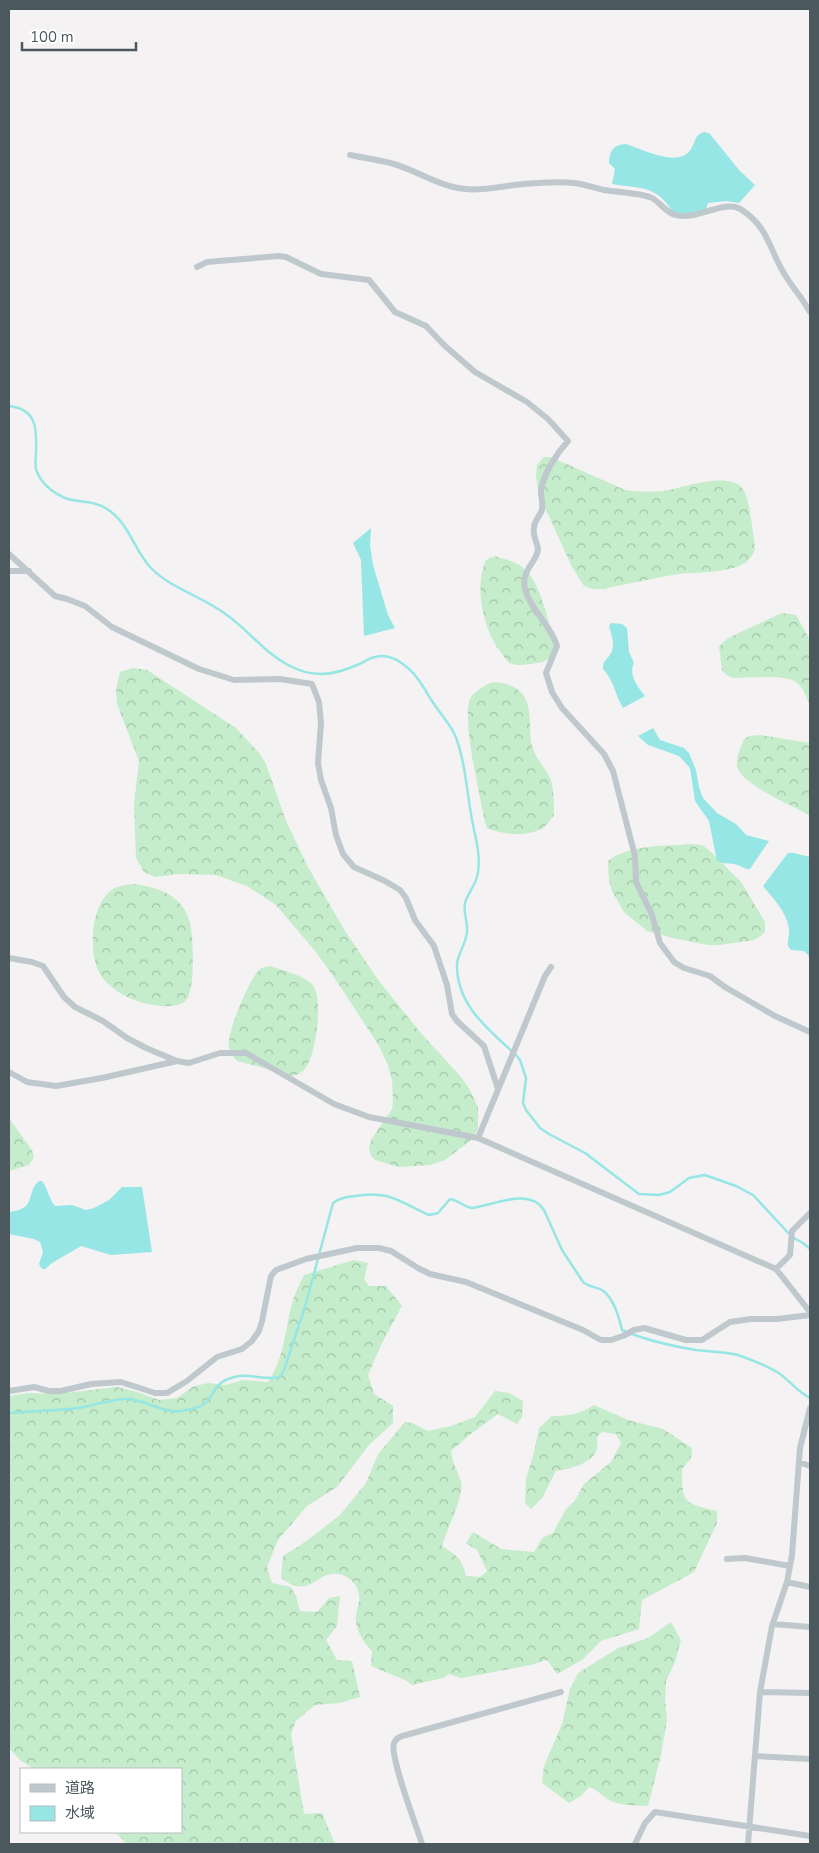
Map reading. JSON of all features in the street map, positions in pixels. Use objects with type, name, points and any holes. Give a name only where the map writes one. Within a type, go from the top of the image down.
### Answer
[{"type":"street","points":[[350,155],[394,164],[449,186],[466,190],[515,185],[576,183],[601,190],[652,198],[665,210],[674,215],[685,217],[697,216],[719,208],[740,208],[755,221],[770,241],[785,275],[800,293],[810,312]]},
{"type":"street","points":[[198,267],[207,262],[279,256],[286,257],[321,274],[369,280],[395,312],[426,326],[474,372],[527,402],[548,419],[568,441],[559,451],[541,490],[542,511],[534,527],[538,551],[525,575],[524,586],[527,596],[557,646],[546,673],[552,692],[562,708],[604,754],[613,771],[635,856],[636,882],[652,915],[660,943],[674,962],[710,976],[725,987],[775,1016],[810,1032]]},
{"type":"street","points":[[9,554],[55,596],[85,606],[112,627],[199,669],[234,680],[280,679],[312,684],[319,702],[318,763],[321,780],[332,808],[336,835],[342,854],[354,867],[385,881],[403,894],[415,920],[434,946],[447,986],[452,1014],[484,1046],[488,1053],[498,1089]]},
{"type":"street","points":[[9,571],[29,571]]},
{"type":"street","points":[[9,958],[43,966],[47,969],[64,998],[75,1006],[103,1021],[127,1038],[176,1061]]},
{"type":"street","points":[[478,1138],[545,976],[551,967]]},
{"type":"street","points":[[9,1072],[27,1082],[56,1086],[102,1078],[176,1061],[188,1062],[220,1053],[246,1053],[318,1096],[356,1113],[368,1117],[478,1138],[776,1269],[810,1313],[777,1319],[751,1319],[730,1322],[702,1340],[686,1340],[644,1328],[634,1330],[623,1336],[601,1340],[583,1330],[466,1282],[430,1274],[391,1251],[379,1248],[357,1248],[306,1259],[276,1270],[271,1276],[259,1331],[252,1341],[242,1350],[217,1357],[187,1381],[167,1392],[155,1393],[121,1382],[91,1384],[50,1391],[34,1387],[9,1391]]},
{"type":"street","points":[[776,1269],[790,1255],[792,1231],[810,1213]]},
{"type":"street","points":[[748,1844],[760,1692],[772,1624],[787,1582],[790,1566],[796,1525],[795,1496],[800,1448],[810,1408]]},
{"type":"street","points":[[799,1462],[810,1466]]},
{"type":"street","points":[[727,1559],[745,1558],[790,1566]]},
{"type":"street","points":[[787,1582],[810,1587]]},
{"type":"street","points":[[772,1624],[810,1627]]},
{"type":"street","points":[[422,1844],[396,1761],[394,1741],[398,1737],[561,1692]]},
{"type":"street","points":[[760,1692],[810,1693]]},
{"type":"street","points":[[755,1756],[810,1760]]},
{"type":"street","points":[[635,1844],[644,1823],[655,1812],[810,1836]]},
{"type":"green space","points":[[544,457],[551,457],[625,490],[644,492],[664,491],[705,482],[727,481],[736,483],[745,492],[747,499],[752,525],[754,552],[744,563],[727,570],[679,574],[603,589],[593,589],[584,586],[572,567],[538,492],[537,465]]},
{"type":"green space","points":[[495,556],[521,566],[534,581],[556,648],[551,657],[546,661],[523,665],[513,664],[506,659],[494,642],[482,607],[481,582],[482,570],[486,560]]},
{"type":"green space","points":[[782,613],[796,615],[810,640],[810,705],[801,687],[791,680],[775,677],[733,678],[726,675],[722,670],[719,647],[723,642]]},
{"type":"green space","points":[[133,668],[147,670],[236,728],[260,754],[266,764],[286,821],[308,867],[345,931],[379,981],[420,1032],[461,1077],[478,1107],[478,1129],[470,1141],[445,1160],[430,1165],[399,1167],[375,1160],[371,1156],[369,1148],[371,1140],[392,1109],[392,1080],[388,1065],[379,1046],[340,986],[316,952],[276,905],[247,886],[216,875],[179,874],[155,877],[144,872],[136,858],[134,805],[139,761],[117,704],[116,689],[120,672]]},
{"type":"green space","points":[[493,682],[510,685],[518,689],[527,701],[531,742],[551,780],[554,815],[543,828],[530,833],[500,832],[487,828],[485,822],[470,738],[468,707],[473,695],[481,688]]},
{"type":"green space","points":[[761,735],[810,743],[810,815],[759,788],[742,775],[738,769],[737,758],[744,739],[749,736]]},
{"type":"green space","points":[[691,844],[702,845],[710,851],[741,882],[765,922],[765,931],[762,935],[754,940],[708,945],[647,931],[624,912],[612,891],[609,881],[608,861],[625,852],[636,849]]},
{"type":"green space","points":[[135,884],[167,893],[178,901],[189,918],[193,948],[190,993],[183,1003],[178,1005],[157,1006],[136,1001],[117,991],[102,977],[97,968],[94,956],[93,931],[99,906],[105,896],[113,889]]},
{"type":"green space","points":[[270,966],[309,981],[316,991],[318,1000],[318,1024],[311,1057],[305,1068],[293,1076],[237,1061],[229,1047],[231,1031],[239,1007],[250,984],[259,970]]},
{"type":"green space","points":[[9,1118],[32,1150],[34,1157],[29,1165],[9,1171]]},
{"type":"green space","points":[[354,1260],[368,1263],[364,1279],[369,1286],[386,1286],[402,1306],[382,1343],[368,1375],[374,1394],[393,1406],[393,1423],[369,1445],[337,1487],[307,1506],[278,1540],[267,1567],[272,1583],[291,1587],[296,1596],[300,1611],[317,1612],[329,1598],[340,1596],[337,1626],[326,1640],[337,1660],[352,1661],[360,1697],[339,1703],[315,1705],[296,1721],[291,1734],[304,1814],[322,1813],[335,1844],[127,1844],[116,1833],[182,1833],[182,1768],[33,1768],[21,1761],[9,1748],[9,1396],[28,1393],[57,1394],[117,1387],[159,1400],[177,1398],[194,1386],[209,1383],[225,1385],[243,1380],[268,1382],[278,1363],[290,1310],[304,1275]]},
{"type":"green space","points":[[495,1391],[509,1393],[523,1401],[522,1417],[517,1424],[498,1414],[451,1451],[461,1482],[461,1489],[458,1505],[442,1546],[458,1558],[463,1565],[466,1576],[480,1577],[487,1571],[477,1550],[466,1543],[473,1532],[501,1549],[534,1552],[542,1538],[553,1533],[566,1509],[574,1502],[584,1484],[611,1462],[621,1443],[616,1434],[602,1432],[597,1437],[597,1449],[586,1462],[556,1471],[542,1498],[531,1509],[525,1503],[526,1479],[539,1428],[552,1416],[574,1414],[594,1405],[628,1420],[663,1429],[692,1448],[691,1458],[682,1469],[684,1495],[687,1500],[697,1506],[717,1511],[717,1523],[694,1572],[642,1600],[639,1629],[601,1641],[582,1660],[557,1674],[547,1660],[531,1665],[461,1678],[449,1674],[443,1678],[412,1685],[405,1680],[371,1666],[372,1651],[361,1637],[356,1625],[359,1595],[355,1584],[345,1576],[333,1574],[305,1586],[293,1585],[281,1578],[283,1556],[340,1515],[366,1483],[378,1454],[405,1422],[412,1423],[428,1431],[451,1426],[475,1417]]},
{"type":"green space","points":[[671,1622],[681,1640],[675,1662],[666,1681],[667,1720],[661,1755],[648,1806],[613,1802],[589,1787],[581,1796],[569,1803],[542,1783],[544,1766],[562,1724],[570,1689],[578,1673],[618,1648],[648,1638]]},
{"type":"water","points":[[705,132],[710,134],[739,170],[755,185],[739,203],[726,201],[708,203],[706,210],[702,212],[693,214],[679,213],[670,211],[671,209],[665,201],[652,191],[612,184],[615,169],[609,163],[611,152],[615,147],[626,144],[653,154],[672,158],[681,157],[688,153],[698,135]]},
{"type":"water","points":[[371,528],[370,545],[373,565],[388,615],[395,628],[364,636],[361,560],[353,543]]},
{"type":"water","points":[[611,623],[622,624],[627,628],[629,652],[634,663],[632,667],[633,676],[645,696],[623,708],[610,678],[603,669],[613,648],[609,626]]},
{"type":"water","points":[[653,728],[660,740],[684,748],[689,753],[696,770],[703,798],[717,813],[736,824],[746,835],[769,841],[750,869],[717,861],[709,821],[695,801],[690,768],[679,756],[648,745],[638,736]]},
{"type":"water","points":[[788,853],[810,857],[810,957],[804,951],[791,950],[788,946],[789,932],[786,918],[763,886]]},
{"type":"water","points":[[39,1181],[42,1181],[44,1184],[55,1206],[72,1205],[86,1210],[109,1200],[122,1187],[142,1187],[152,1252],[111,1255],[81,1246],[45,1269],[42,1269],[39,1264],[43,1252],[40,1242],[9,1234],[9,1212],[24,1208],[28,1204],[32,1190]]},
{"type":"waterway","points":[[9,406],[25,411],[33,422],[36,436],[36,470],[49,488],[70,500],[97,504],[107,509],[121,521],[150,567],[167,581],[224,613],[279,660],[305,672],[322,674],[348,669],[382,656],[396,660],[408,668],[418,679],[454,733],[463,762],[478,850],[479,865],[477,876],[465,903],[467,932],[457,964],[458,979],[462,992],[476,1016],[520,1060],[526,1078],[523,1103],[540,1128],[585,1153],[639,1194],[659,1195],[670,1192],[689,1178],[705,1175],[736,1186],[753,1195],[792,1237],[810,1249]]},
{"type":"waterway","points":[[9,1413],[78,1408],[126,1399],[140,1401],[161,1409],[182,1411],[204,1404],[220,1383],[231,1378],[237,1376],[280,1377],[305,1307],[333,1203],[343,1198],[367,1195],[394,1198],[429,1215],[438,1213],[450,1199],[472,1208],[521,1198],[538,1203],[544,1210],[562,1250],[583,1282],[602,1290],[610,1298],[618,1314],[622,1330],[668,1345],[738,1355],[775,1371],[810,1398]]}]
